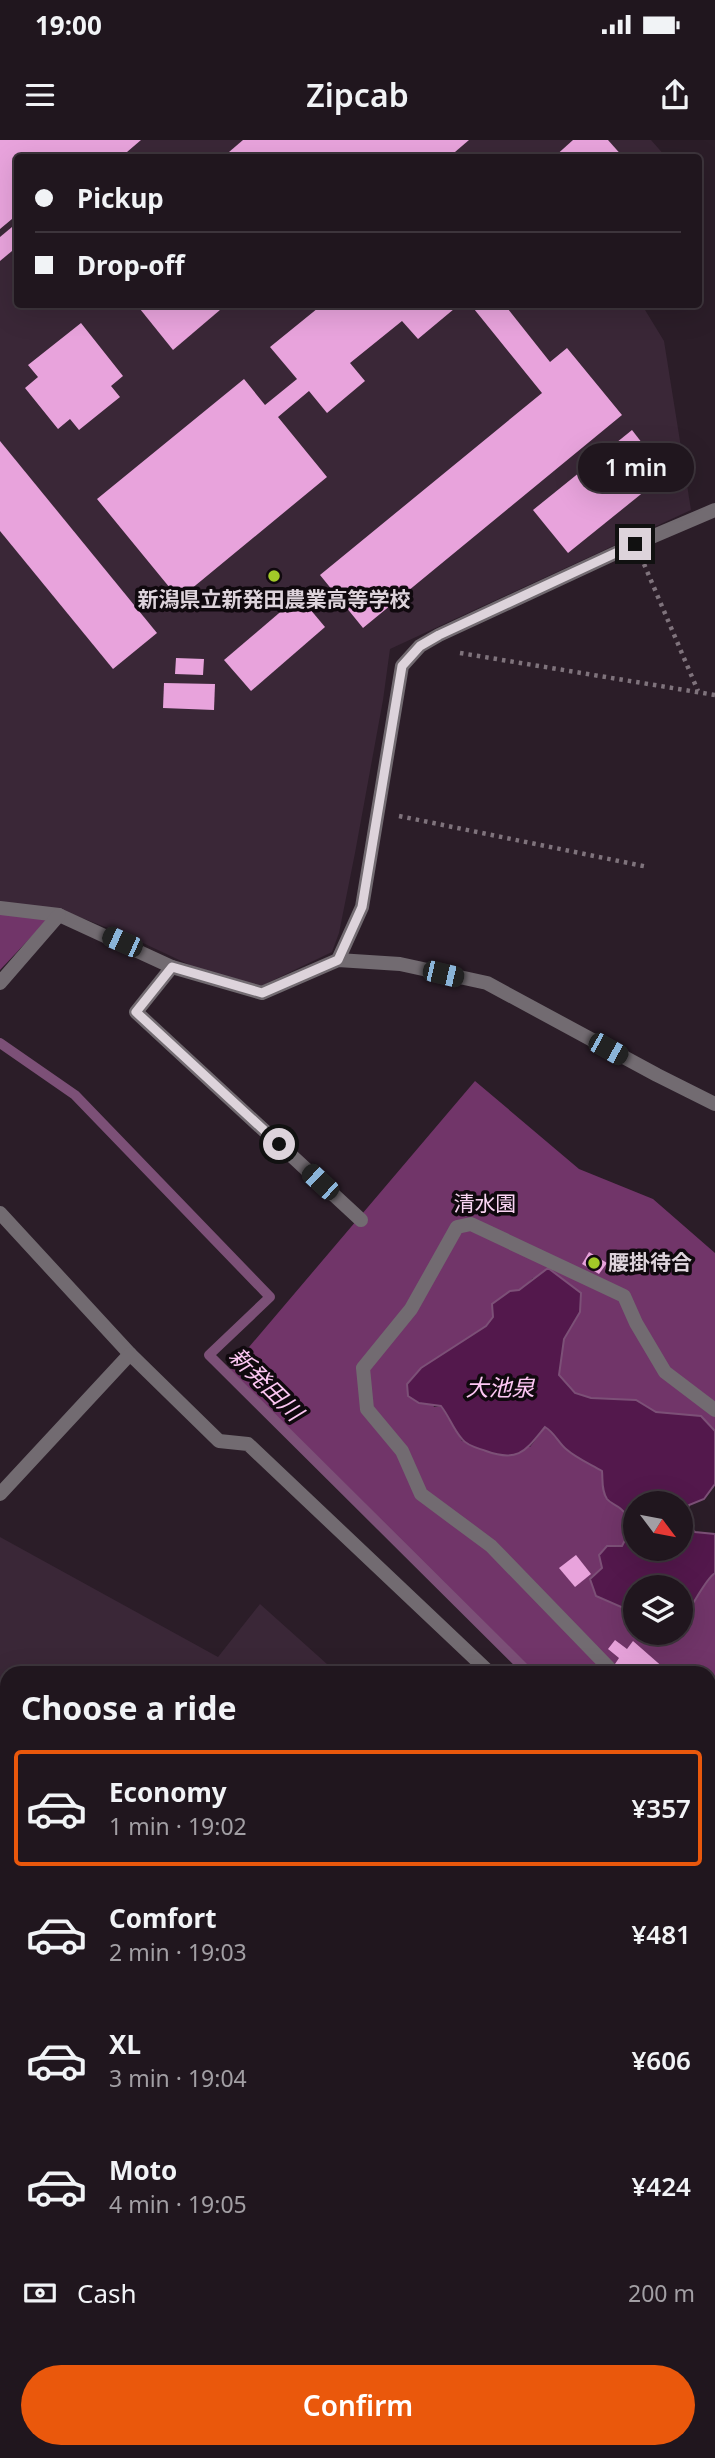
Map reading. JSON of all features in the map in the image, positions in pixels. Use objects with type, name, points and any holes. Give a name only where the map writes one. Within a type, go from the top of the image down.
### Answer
[{"type":"street","points":[[338,960],[362,907],[402,666],[420,646],[439,635],[715,510]]},
{"type":"street","points":[[0,908],[59,915],[172,967],[262,993],[338,960],[400,964],[487,983],[715,1104]]},
{"type":"street","points":[[0,983],[59,915]]},
{"type":"street","points":[[172,967],[136,1012],[361,1220]]},
{"type":"street","points":[[0,1213],[130,1354],[219,1441],[248,1444],[483,1666]]},
{"type":"street","points":[[607,1666],[491,1546],[421,1494],[402,1451],[367,1409],[363,1368],[411,1309],[457,1227],[471,1224],[624,1296],[636,1323],[666,1372],[715,1410]]},
{"type":"street","points":[[0,1494],[130,1354]]},
{"type":"path","points":[[635,544],[699,692]]},
{"type":"path","points":[[420,646],[715,695]]},
{"type":"path","points":[[378,812],[648,867]]},
{"type":"shaded area","name":"新潟県立新発田農業高等学校","points":[[0,140],[651,140],[663,154],[14,154],[14,308],[644,308],[664,341],[691,510],[390,649],[355,853],[339,933],[332,952],[259,987],[209,974],[126,935],[56,908],[0,904]]},
{"type":"shaded area","points":[[0,1537],[218,1657],[260,1604],[329,1666],[0,1666]]},
{"type":"green space","points":[[0,912],[50,917],[0,970]]},
{"type":"green space","name":"清水園","points":[[475,1081],[579,1169],[653,1199],[715,1253],[715,1431],[701,1416],[656,1412],[636,1400],[591,1398],[575,1393],[559,1375],[564,1339],[580,1312],[533,1278],[486,1326],[421,1368],[434,1407],[441,1406],[462,1441],[530,1447],[545,1427],[568,1451],[602,1471],[605,1496],[623,1512],[623,1544],[607,1546],[596,1596],[623,1608],[623,1645],[693,1645],[693,1604],[715,1573],[715,1666],[522,1666],[227,1373]]},
{"type":"water","name":"大池泉","points":[[548,1268],[581,1293],[580,1312],[564,1339],[559,1375],[575,1393],[591,1398],[636,1400],[656,1412],[701,1416],[715,1431],[715,1484],[704,1499],[693,1503],[693,1491],[623,1491],[623,1511],[605,1496],[602,1471],[570,1452],[545,1427],[521,1452],[506,1456],[497,1454],[473,1447],[464,1441],[441,1406],[419,1403],[408,1396],[407,1384],[421,1368],[486,1326],[493,1317],[492,1304],[510,1291],[519,1290]]},
{"type":"water","name":"大池泉","points":[[693,1530],[715,1534],[715,1573],[693,1603],[693,1575],[623,1575],[623,1608],[596,1596],[590,1579],[602,1568],[599,1555],[607,1546],[623,1544],[623,1561],[693,1561]]},
{"type":"building","points":[[0,140],[141,140],[125,154],[14,154],[14,217],[0,229]]},
{"type":"building","points":[[243,140],[469,140],[453,154],[227,154]]},
{"type":"building","points":[[573,140],[608,140],[620,154],[557,154]]},
{"type":"building","points":[[14,225],[14,249],[0,261],[0,237]]},
{"type":"building","points":[[139,308],[222,308],[173,350]]},
{"type":"building","points":[[318,308],[455,308],[418,339],[402,321],[350,363],[365,381],[327,413],[309,391],[278,417],[327,477],[179,599],[97,499],[244,379],[265,405],[297,379],[270,347]]},
{"type":"building","points":[[473,308],[507,308],[550,362],[567,348],[622,415],[363,628],[320,575],[542,393]]},
{"type":"building","points":[[81,323],[123,376],[111,386],[120,397],[79,430],[70,419],[58,429],[25,388],[38,377],[28,365]]},
{"type":"building","points":[[632,430],[666,474],[568,553],[533,510]]},
{"type":"building","points":[[0,441],[157,633],[113,669],[0,531]]},
{"type":"building","points":[[299,596],[325,627],[251,691],[224,660]]},
{"type":"building","points":[[176,658],[204,659],[203,675],[175,674]]},
{"type":"building","points":[[164,683],[215,684],[214,710],[163,708]]},
{"type":"building","name":"腰掛待合","points":[[589,1252],[607,1263],[599,1274],[582,1264]]},
{"type":"building","points":[[576,1555],[591,1574],[575,1587],[559,1568]]},
{"type":"building","points":[[615,1640],[627,1649],[630,1645],[638,1645],[662,1666],[618,1666],[615,1664],[619,1658],[608,1649]]},
{"type":"waterway","name":"新発田川","points":[[0,1043],[75,1095],[270,1297],[209,1355],[522,1666]]},
{"type":"place","name":"新潟県立新発田農業高等学校","points":[[274,576]]},
{"type":"place","name":"腰掛待合","points":[[594,1263]]},
{"type":"route","points":[[279,1144],[136,1012],[172,967],[216,982],[262,993],[338,960],[362,907],[402,666],[420,646],[439,635],[635,544]]}]
